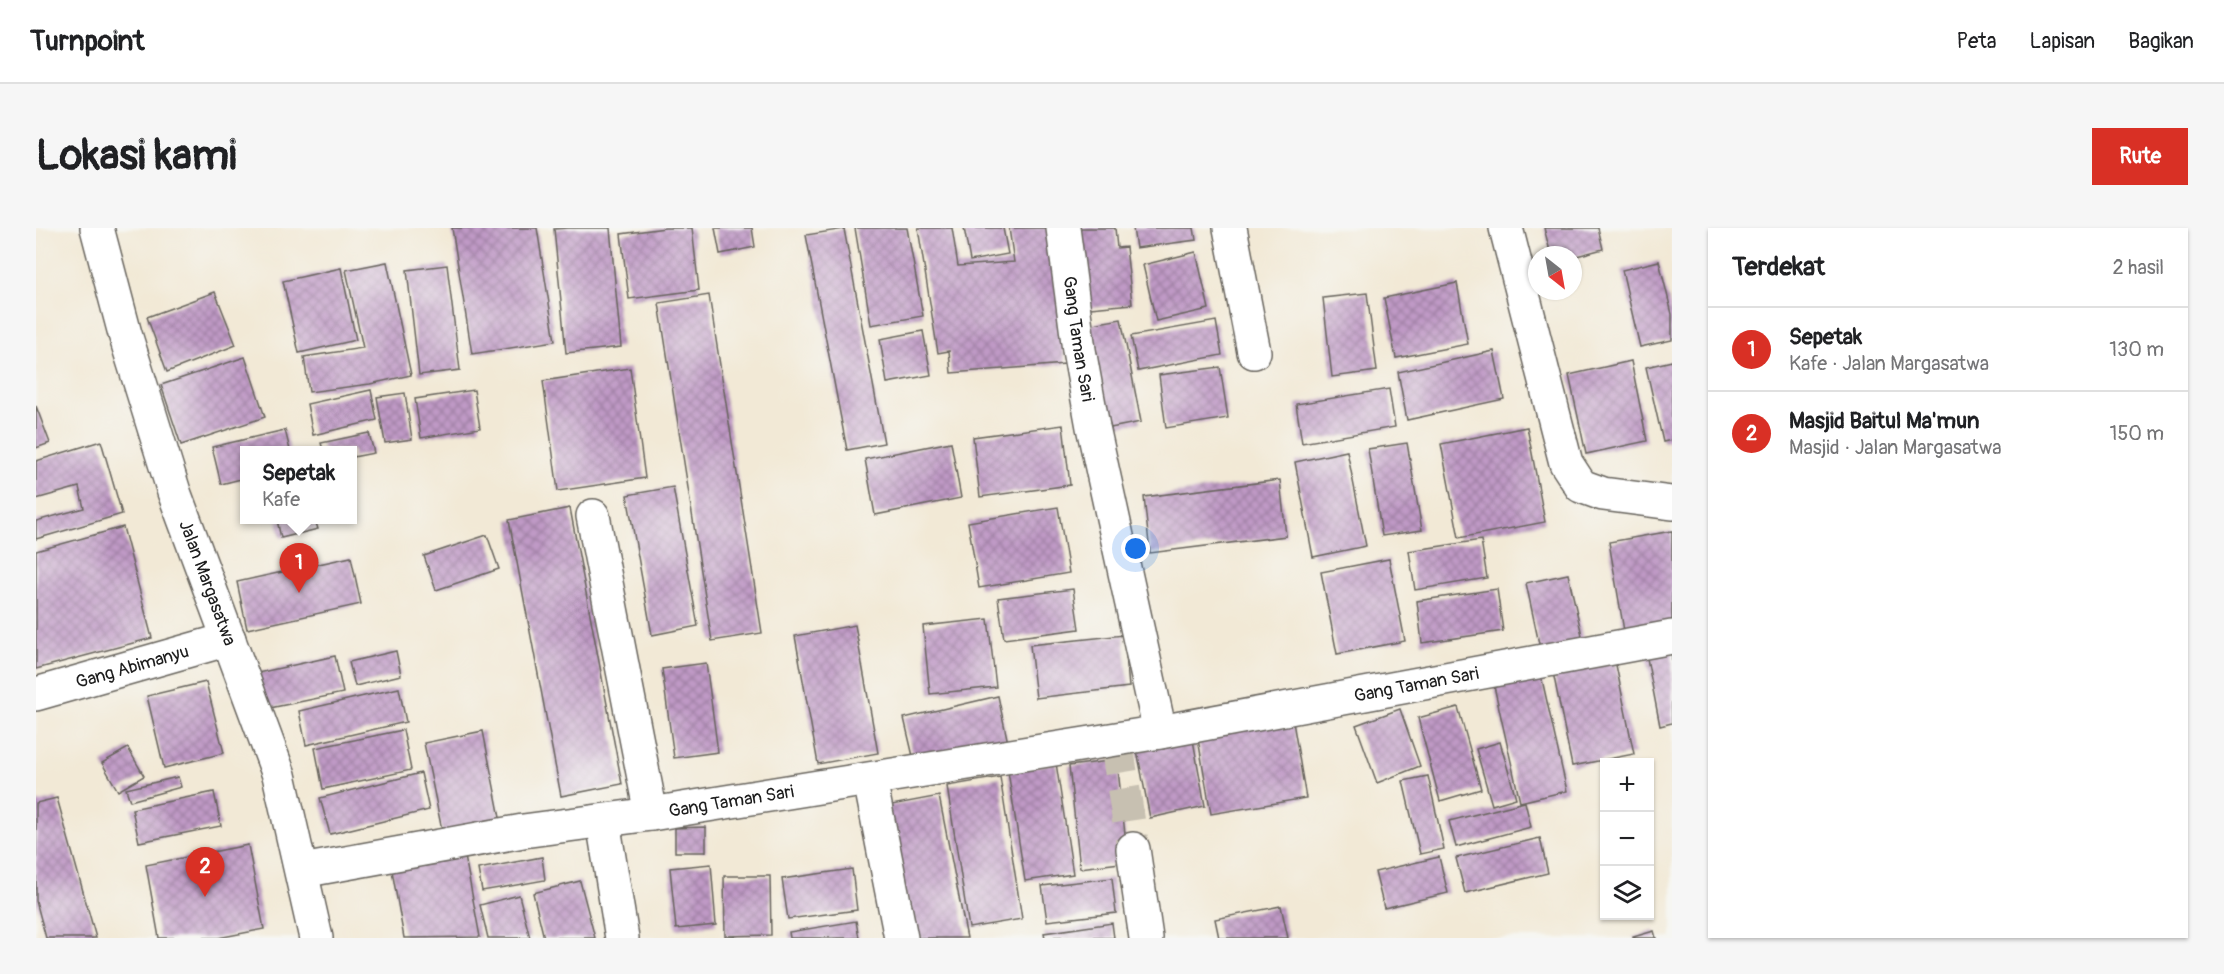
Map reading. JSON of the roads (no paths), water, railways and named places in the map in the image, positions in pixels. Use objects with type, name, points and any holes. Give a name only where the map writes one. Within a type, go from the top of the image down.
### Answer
[{"type":"street","name":"Jalan Margasatwa","points":[[97,228],[125,334],[174,492],[279,775],[316,938]]},
{"type":"street","name":"Gang Taman Sari","points":[[1063,228],[1078,350],[1093,428],[1160,732]]},
{"type":"street","points":[[1230,228],[1254,352]]},
{"type":"street","points":[[1506,228],[1566,464],[1581,486],[1604,494],[1672,503]]},
{"type":"street","points":[[593,516],[651,814]]},
{"type":"street","name":"Gang Taman Sari","points":[[302,872],[523,831],[603,822],[1160,732],[1672,636]]},
{"type":"street","name":"Gang Abimanyu","points":[[36,694],[229,639]]},
{"type":"street","points":[[870,780],[901,938]]},
{"type":"street","points":[[603,822],[622,938]]},
{"type":"street","points":[[1133,849],[1146,938]]},
{"type":"tunnel","points":[[1116,740],[1133,849]]},
{"type":"place","name":"Sepetak","points":[[299,593]]},
{"type":"place","name":"Masjid Baitul Ma'mun","points":[[205,897]]}]
